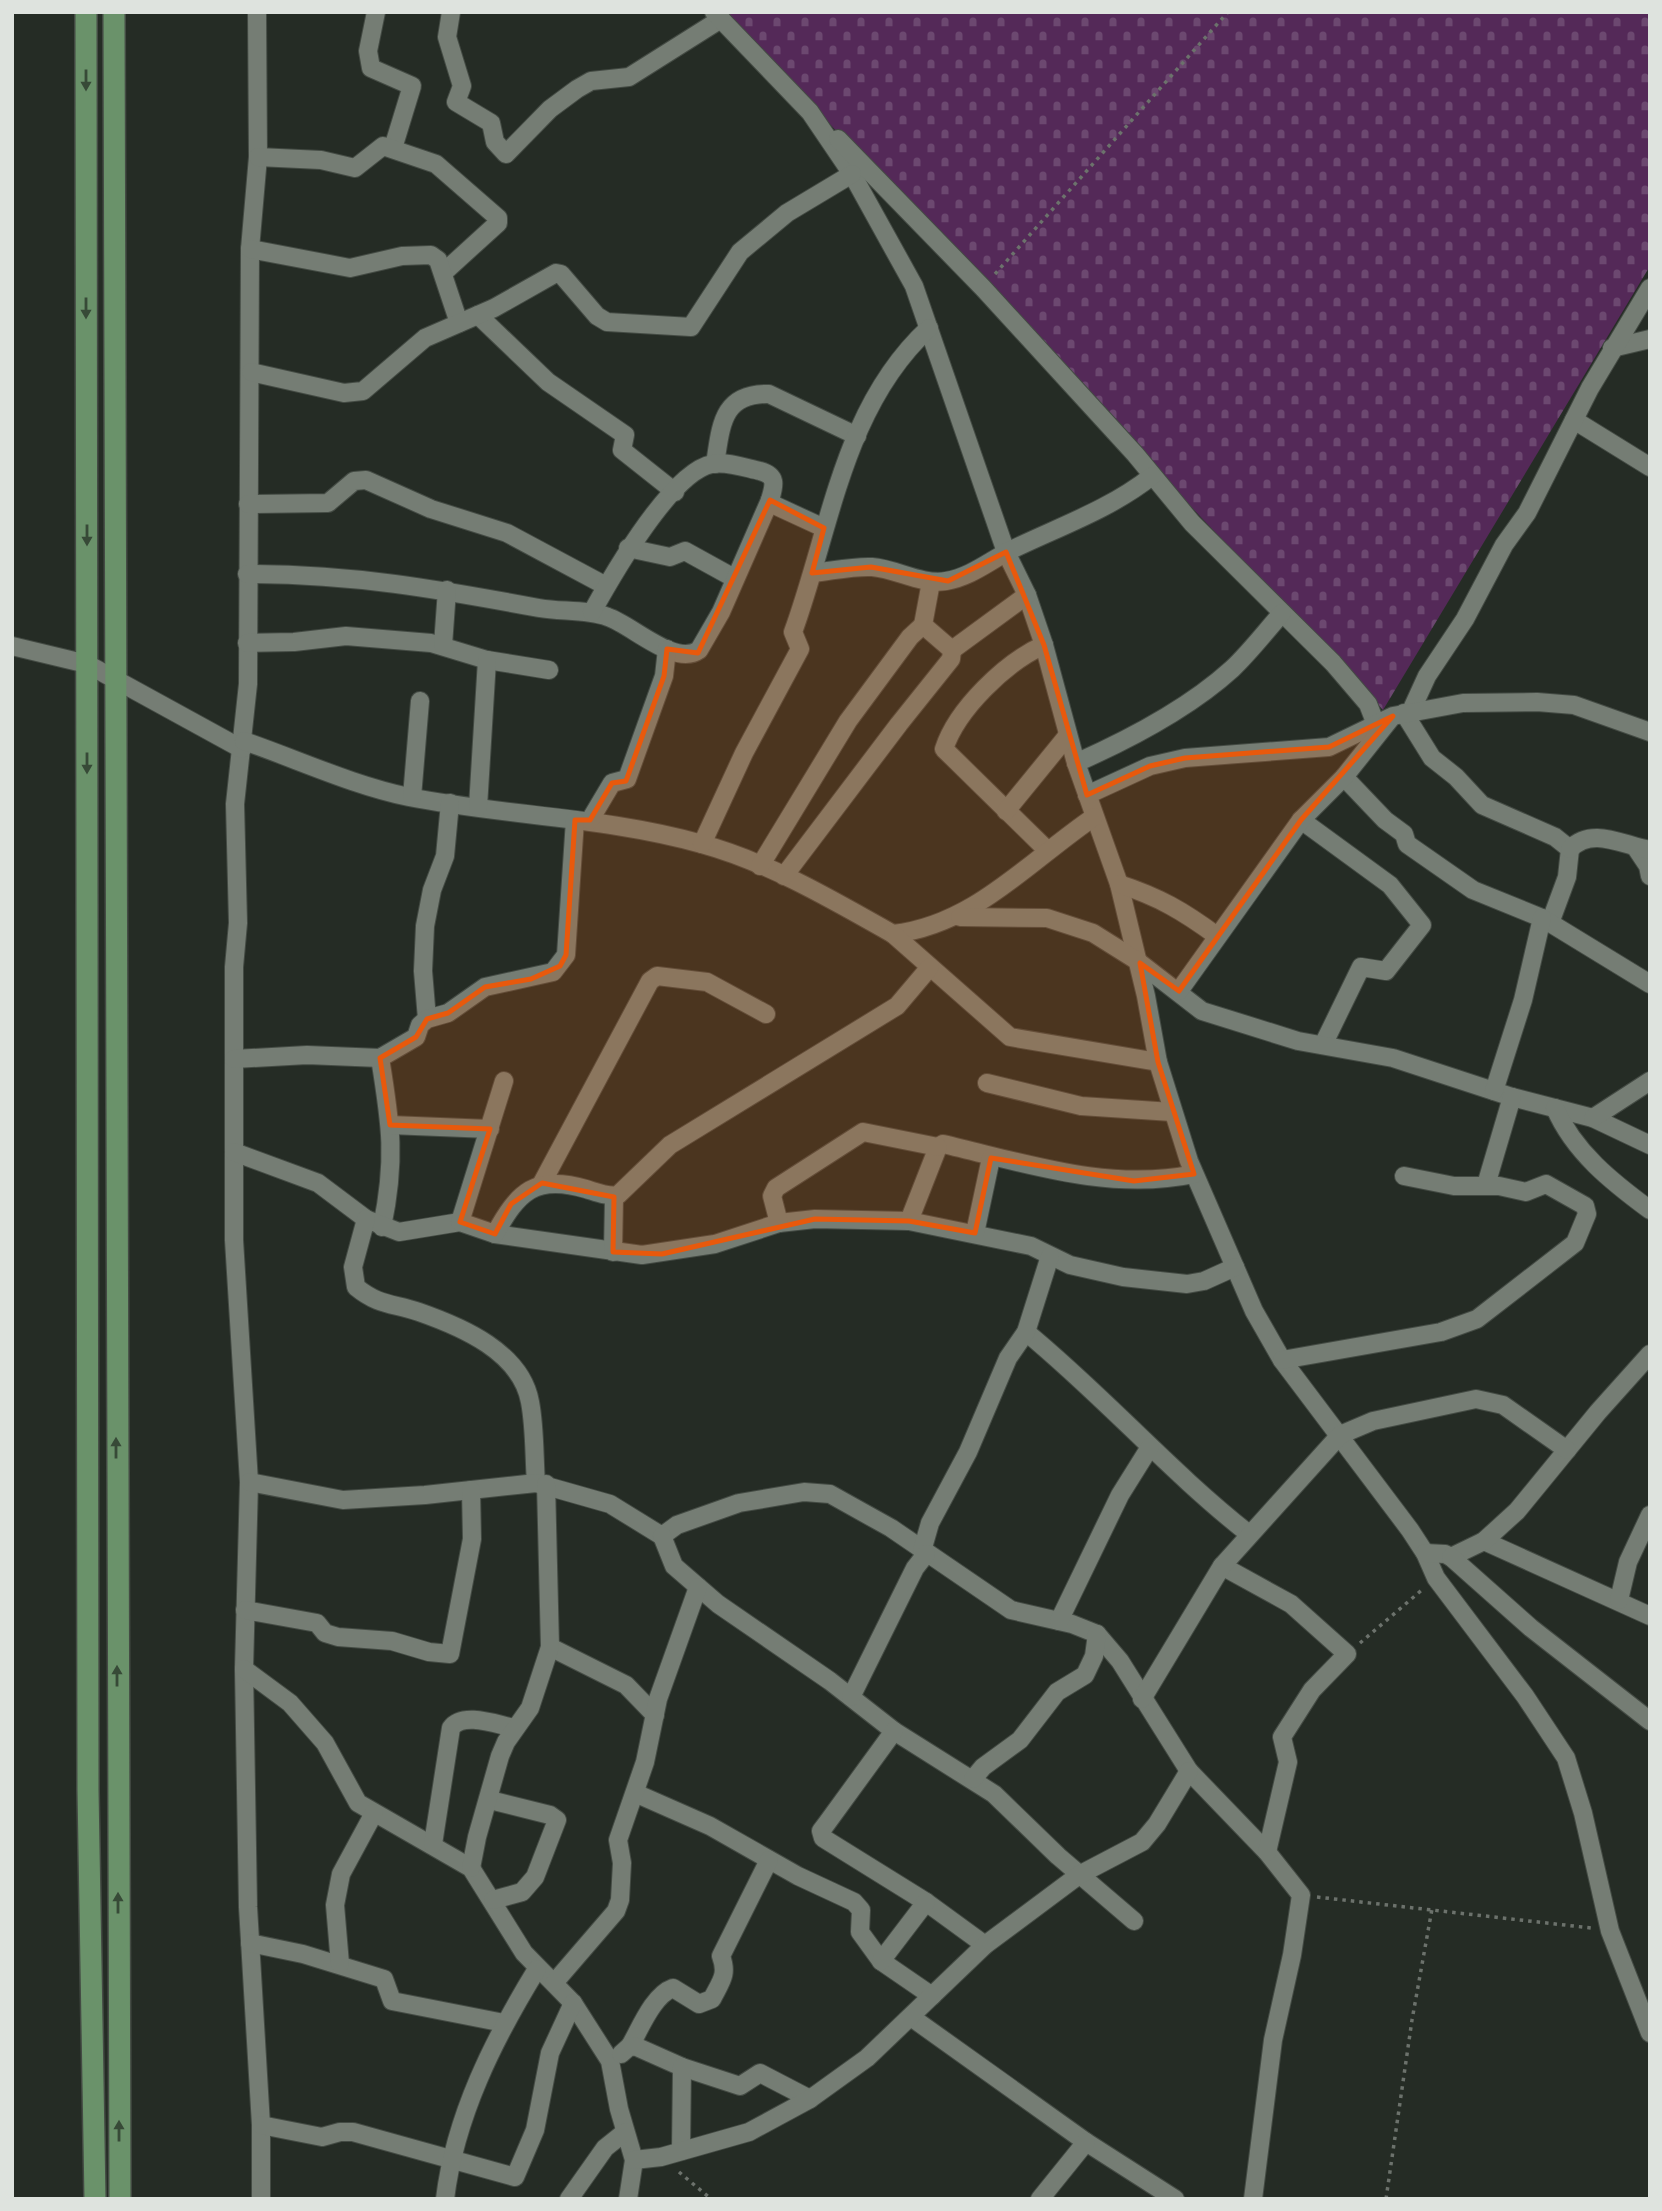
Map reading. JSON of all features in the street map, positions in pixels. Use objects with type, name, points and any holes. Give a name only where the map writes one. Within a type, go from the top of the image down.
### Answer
[{"type":"main road","points":[[86,12],[88,1790],[95,2199]]},
{"type":"main road","points":[[114,12],[113,678],[120,2199]]},
{"type":"street","points":[[257,12],[258,157],[250,249],[248,684],[234,846],[238,911],[234,1059],[234,1240],[249,1482],[244,1669],[250,1943],[261,2125],[261,2199]]},
{"type":"street","points":[[376,12],[368,51],[371,68],[412,86],[393,148]]},
{"type":"street","points":[[451,12],[447,37],[462,86],[456,103],[491,123],[495,142],[506,153],[550,109],[577,89],[591,81],[629,77],[717,16],[983,288],[1192,523],[1333,663],[1368,704],[1375,722]]},
{"type":"street","points":[[810,112],[852,174],[914,286],[1006,552],[1027,596],[1044,645],[1076,763],[1119,884],[1158,1062],[1194,1174],[1254,1311],[1282,1360],[1425,1553],[1436,1578],[1525,1696],[1566,1758],[1580,1800],[1610,1931],[1650,2033]]},
{"type":"street","points":[[258,157],[321,160],[355,169],[383,146],[436,164],[498,218],[498,222],[443,273]]},
{"type":"street","points":[[251,372],[344,393],[363,391],[425,338],[478,315],[556,273],[561,274],[597,316],[607,322],[691,327],[740,252],[787,213],[852,174]]},
{"type":"street","points":[[250,249],[350,268],[402,256],[431,255],[438,260],[459,323]]},
{"type":"street","points":[[1179,991],[1301,820],[1403,713],[1465,620],[1504,545],[1527,513],[1612,348],[1650,288]]},
{"type":"street","points":[[478,315],[548,382],[625,435],[622,450],[675,492]]},
{"type":"street","points":[[702,844],[744,753],[800,649],[793,632],[813,573],[824,528],[857,436],[890,369],[929,328]]},
{"type":"street","points":[[1612,348],[1650,339]]},
{"type":"street","points":[[715,464],[723,420],[738,399],[758,394],[769,394],[857,436]]},
{"type":"street","points":[[1574,420],[1650,467]]},
{"type":"street","points":[[247,574],[317,574],[447,590],[558,611],[592,612],[610,617],[667,649],[688,654],[699,650],[721,612],[775,486],[774,480],[765,472],[715,464],[694,473],[642,528],[592,612]]},
{"type":"street","points":[[813,573],[871,567],[931,582],[948,581],[975,571],[1006,552],[1096,512],[1129,494],[1152,476]]},
{"type":"street","points":[[248,504],[328,503],[354,481],[366,480],[431,509],[507,533],[607,586]]},
{"type":"street","points":[[769,500],[772,504],[824,528]]},
{"type":"street","points":[[628,548],[670,557],[685,551],[734,578]]},
{"type":"street","points":[[760,866],[848,721],[910,637],[923,625],[931,582]]},
{"type":"street","points":[[443,645],[447,590]]},
{"type":"street","points":[[785,876],[951,659],[952,650],[1027,596]]},
{"type":"street","points":[[1076,763],[1107,749],[1184,705],[1232,669],[1282,613]]},
{"type":"street","points":[[923,625],[952,650]]},
{"type":"street","points":[[247,643],[294,642],[346,635],[443,645],[487,660],[549,670]]},
{"type":"street","points":[[16,643],[87,664],[243,745],[357,783],[412,797],[582,820],[702,844],[785,876],[893,934],[1010,1037],[1158,1062]]},
{"type":"street","points":[[1044,645],[993,680],[971,705],[944,749],[1047,850]]},
{"type":"street","points":[[234,1059],[300,1055],[380,1058],[416,1037],[420,1025],[427,1019],[448,1013],[485,987],[531,979],[553,972],[560,966],[566,955],[582,820],[612,783],[627,779],[664,676],[667,649]]},
{"type":"street","points":[[478,807],[487,660]]},
{"type":"street","points":[[412,797],[420,701]]},
{"type":"street","points":[[1087,795],[1150,766],[1185,758],[1329,747],[1375,722],[1403,713],[1463,703],[1537,702],[1574,705],[1650,732]]},
{"type":"street","points":[[1403,713],[1432,758],[1456,777],[1482,805],[1555,837],[1570,849]]},
{"type":"street","points":[[1006,811],[1068,735]]},
{"type":"street","points":[[1344,777],[1385,820],[1404,834],[1407,844],[1474,890],[1546,921],[1647,978]]},
{"type":"street","points":[[427,1019],[423,971],[425,926],[432,890],[444,856],[450,803]]},
{"type":"street","points":[[893,934],[912,932],[957,917],[990,896],[1047,850],[1094,817]]},
{"type":"street","points":[[1301,820],[1390,884],[1422,925],[1386,971],[1361,967],[1323,1045]]},
{"type":"street","points":[[1494,1091],[1546,921],[1567,877],[1570,849],[1579,840],[1593,836],[1643,849],[1650,876]]},
{"type":"street","points":[[1119,884],[1156,895],[1217,936]]},
{"type":"street","points":[[957,917],[1047,918],[1093,933],[1136,960],[1202,1011],[1298,1041],[1392,1058],[1512,1097],[1593,1118],[1650,1145]]},
{"type":"street","points":[[613,1252],[614,1197],[670,1145],[874,1023],[897,1006],[930,967]]},
{"type":"street","points":[[542,1184],[650,981],[657,975],[707,982],[766,1014]]},
{"type":"street","points":[[380,1058],[393,1164],[374,1223],[353,1267],[356,1287],[383,1304],[418,1312],[474,1336],[499,1352],[519,1375],[530,1401],[541,1483],[550,1647],[535,1697],[500,1756],[471,1868]]},
{"type":"street","points":[[1593,1118],[1650,1081]]},
{"type":"street","points":[[460,1222],[505,1082]]},
{"type":"street","points":[[987,1083],[1081,1106],[1172,1112]]},
{"type":"street","points":[[1486,1185],[1512,1097]]},
{"type":"street","points":[[1555,1108],[1563,1127],[1596,1167],[1650,1210]]},
{"type":"street","points":[[390,1125],[490,1129]]},
{"type":"street","points":[[779,1223],[772,1196],[776,1188],[863,1132],[937,1147],[943,1144],[990,1158],[1120,1180],[1169,1179],[1194,1174]]},
{"type":"street","points":[[909,1221],[937,1147]]},
{"type":"street","points":[[234,1152],[318,1183],[374,1223],[399,1232],[460,1222],[495,1234],[613,1252],[662,1254],[689,1246],[715,1244],[779,1223],[815,1219],[909,1221],[1031,1245],[1050,1256],[1101,1273],[1187,1284],[1204,1282],[1235,1267]]},
{"type":"street","points":[[975,1233],[990,1158]]},
{"type":"street","points":[[1282,1360],[1441,1332],[1476,1319],[1500,1304],[1580,1238],[1587,1210],[1543,1183],[1526,1192],[1486,1185],[1454,1186],[1404,1176]]},
{"type":"street","points":[[495,1234],[512,1204],[524,1192],[542,1184],[574,1185],[614,1197]]},
{"type":"street","points":[[850,1697],[924,1552],[930,1523],[968,1452],[1008,1358],[1027,1332],[1050,1256]]},
{"type":"street","points":[[1027,1332],[1076,1373],[1207,1501],[1249,1534]]},
{"type":"street","points":[[1451,1557],[1484,1541],[1517,1511],[1650,1354]]},
{"type":"street","points":[[1142,1699],[1222,1566],[1340,1435],[1373,1421],[1476,1398],[1503,1405],[1567,1450]]},
{"type":"street","points":[[1059,1621],[1120,1494],[1150,1447]]},
{"type":"street","points":[[249,1482],[343,1500],[541,1483],[610,1504],[662,1536],[674,1566],[698,1587],[894,1731],[973,1779],[1001,1801],[1079,1875],[1134,1921]]},
{"type":"street","points":[[245,1610],[317,1623],[324,1633],[392,1641],[429,1652],[450,1654],[472,1539],[471,1490]]},
{"type":"street","points":[[662,1536],[677,1525],[701,1514],[739,1503],[804,1492],[830,1494],[891,1528],[1012,1610],[1059,1621],[1097,1634],[1121,1661],[1142,1699],[1189,1771],[1268,1852],[1301,1895],[1292,1955],[1273,2040],[1254,2199]]},
{"type":"street","points":[[1619,1600],[1629,1562],[1650,1515]]},
{"type":"street","points":[[1484,1541],[1650,1616]]},
{"type":"street","points":[[1425,1553],[1445,1553],[1451,1557],[1531,1628],[1650,1721]]},
{"type":"street","points":[[1222,1566],[1291,1604],[1347,1654],[1312,1690],[1282,1737],[1288,1762],[1268,1852]]},
{"type":"street","points":[[554,1983],[616,1911],[620,1900],[622,1863],[618,1839],[635,1793],[655,1715],[698,1587]]},
{"type":"street","points":[[973,1779],[983,1767],[1020,1740],[1057,1692],[1085,1675],[1094,1656],[1097,1634]]},
{"type":"street","points":[[550,1647],[626,1685],[655,1715]]},
{"type":"street","points":[[244,1669],[290,1703],[325,1743],[358,1802],[471,1868],[493,1900],[499,1915],[537,1969],[573,2003],[610,2061],[625,2132],[634,2160],[628,2199]]},
{"type":"street","points":[[433,1844],[451,1727],[460,1720],[515,1728]]},
{"type":"street","points":[[894,1731],[821,1831],[822,1838],[926,1902],[985,1945]]},
{"type":"street","points":[[634,2160],[661,2157],[749,2132],[810,2099],[867,2058],[985,1945],[1079,1875],[1142,1842],[1157,1824],[1189,1771]]},
{"type":"street","points":[[635,1793],[710,1826],[769,1860],[854,1902],[861,1910],[860,1932],[881,1961],[932,1996]]},
{"type":"street","points":[[490,1800],[557,1819],[535,1877],[522,1892],[493,1900]]},
{"type":"street","points":[[340,1964],[335,1905],[341,1874],[374,1813]]},
{"type":"street","points":[[610,2061],[630,2046],[646,2016],[667,1990],[673,1989],[699,2004],[712,2000],[724,1975],[726,1964],[721,1956],[769,1860]]},
{"type":"street","points":[[881,1961],[926,1902]]},
{"type":"street","points":[[250,1943],[340,1964],[386,1980],[392,2001],[504,2023]]},
{"type":"street","points":[[445,2199],[450,2158],[481,2074],[504,2023],[537,1969]]},
{"type":"street","points":[[261,2125],[322,2137],[353,2132],[510,2177],[519,2174],[535,2130],[550,2053],[573,2003]]},
{"type":"street","points":[[911,2017],[1086,2143],[1175,2199]]},
{"type":"street","points":[[630,2046],[740,2086],[760,2073],[810,2099]]},
{"type":"street","points":[[681,2151],[682,2067]]},
{"type":"street","points":[[569,2199],[605,2148],[625,2132]]},
{"type":"street","points":[[1040,2199],[1086,2143]]},
{"type":"path","points":[[983,288],[1228,12]]},
{"type":"path","points":[[1347,1654],[1436,1578]]},
{"type":"path","points":[[1301,1895],[1610,1931]]},
{"type":"path","points":[[1386,2199],[1412,2020],[1432,1909]]},
{"type":"path","points":[[661,2157],[711,2199]]},
{"type":"highlighted area","points":[[770,500],[824,528],[812,573],[871,567],[948,581],[1006,552],[1044,645],[1087,795],[1150,766],[1185,758],[1329,747],[1393,716],[1301,820],[1179,991],[1140,963],[1158,1062],[1194,1174],[1134,1181],[991,1158],[975,1233],[909,1221],[815,1219],[662,1254],[613,1252],[614,1197],[542,1183],[511,1204],[495,1234],[460,1222],[490,1129],[390,1125],[380,1058],[416,1037],[427,1019],[448,1013],[485,987],[531,979],[560,966],[566,955],[575,820],[590,820],[612,783],[626,781],[664,676],[667,649],[698,653]]},
{"type":"green space","points":[[724,12],[1650,12],[1650,266],[1383,710]]}]
